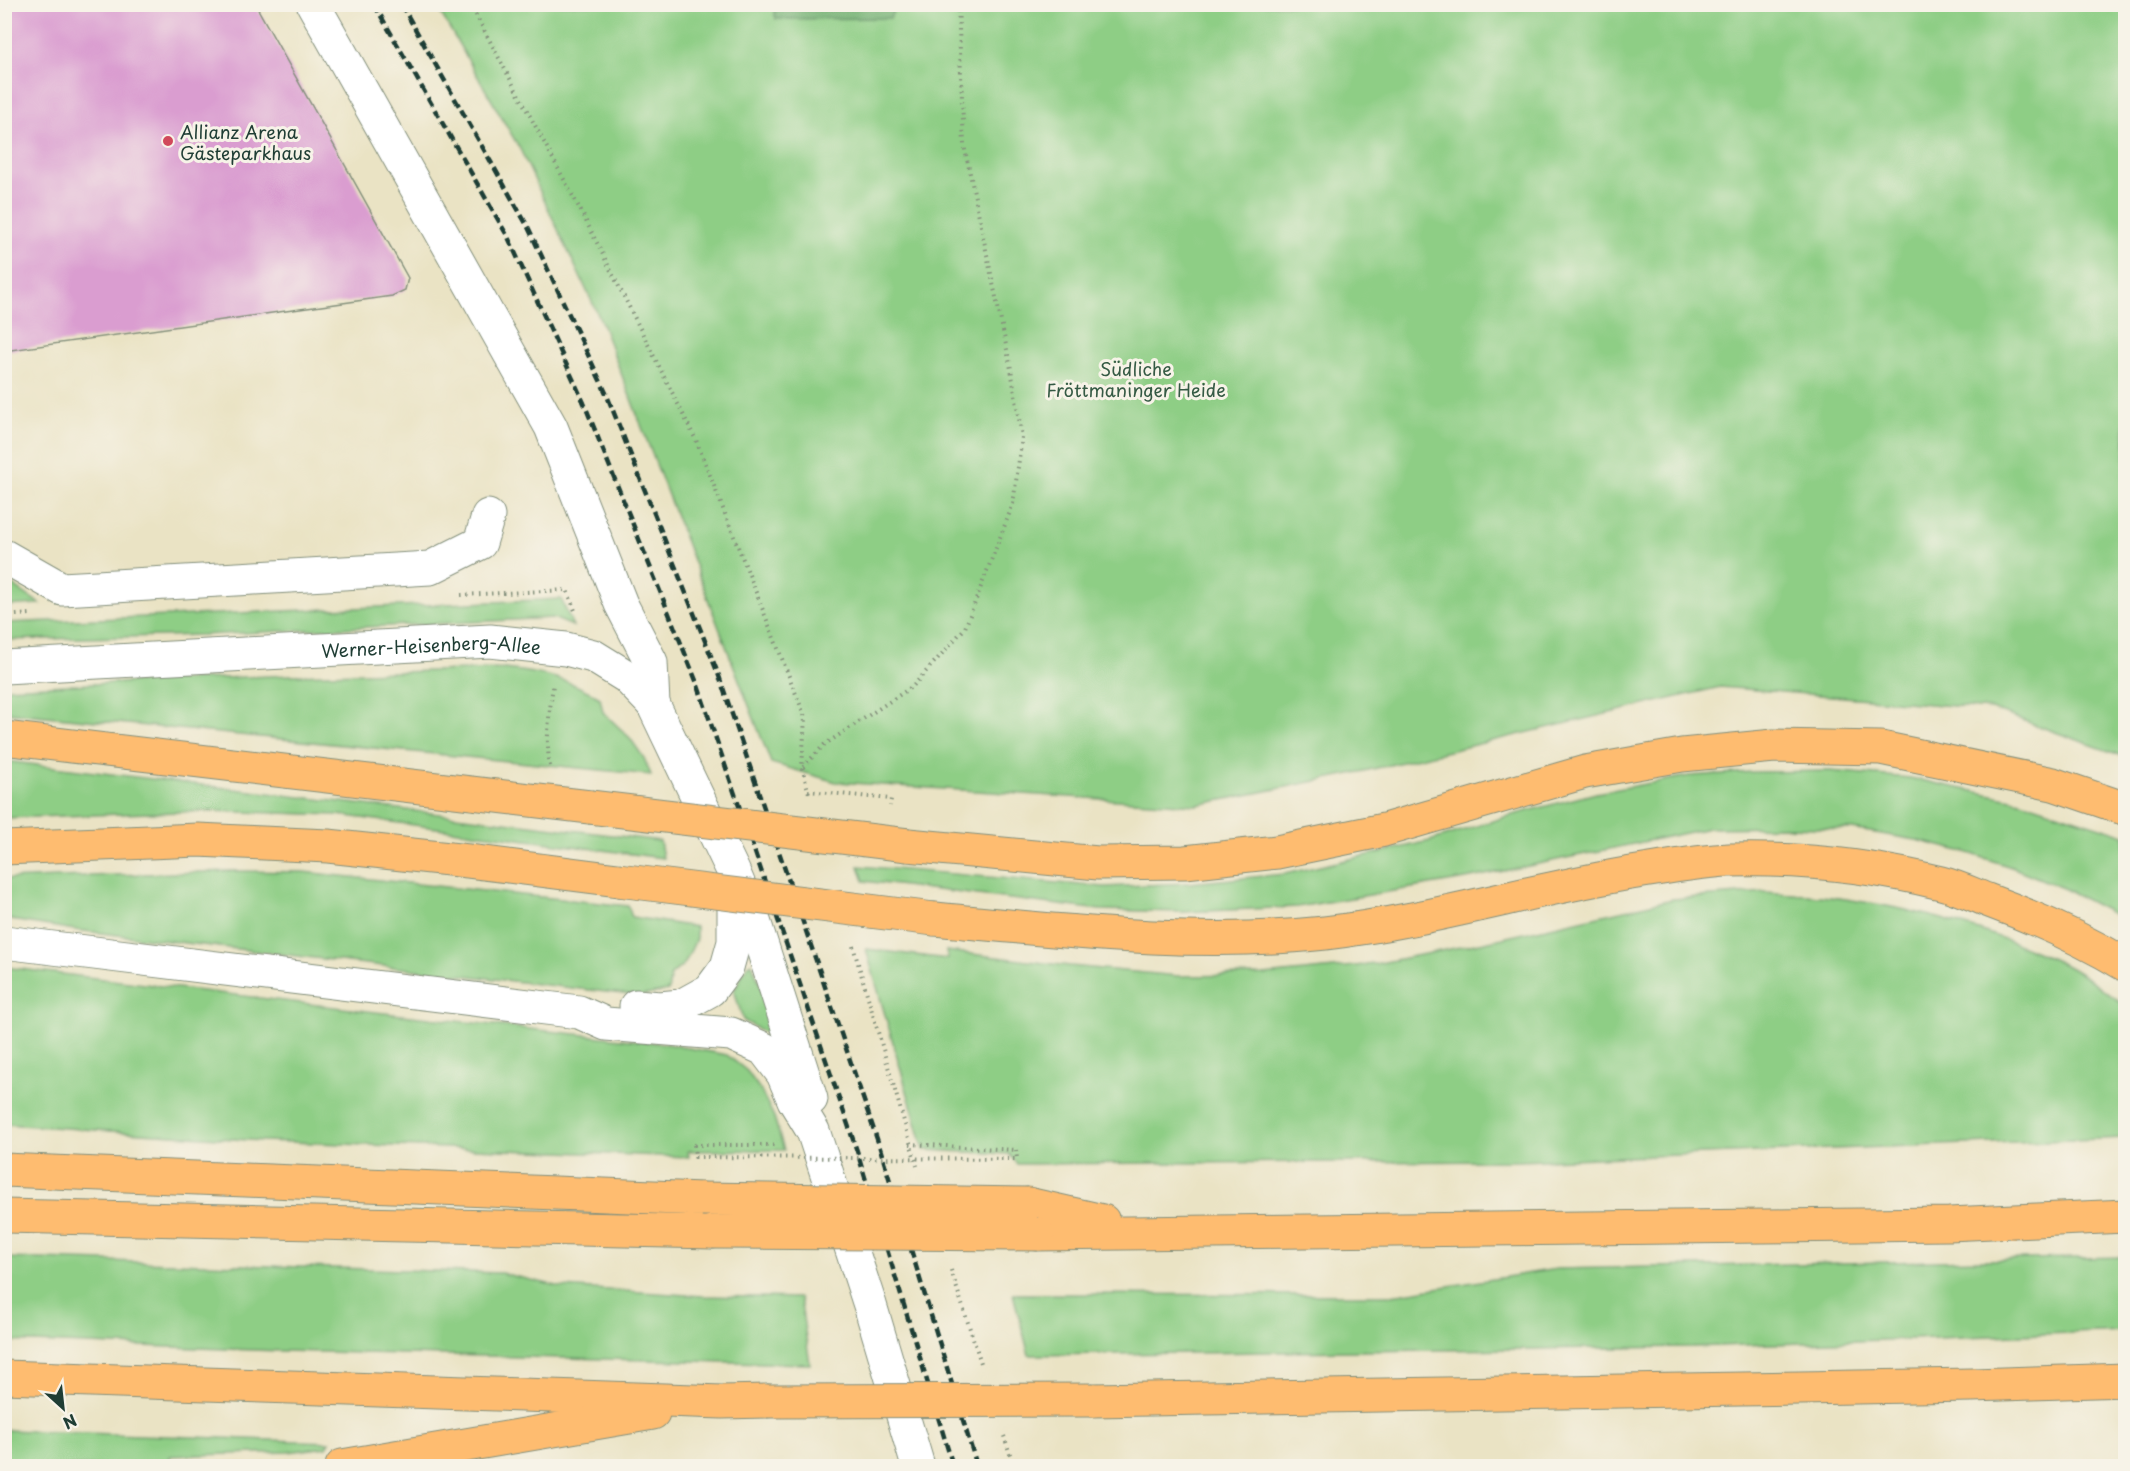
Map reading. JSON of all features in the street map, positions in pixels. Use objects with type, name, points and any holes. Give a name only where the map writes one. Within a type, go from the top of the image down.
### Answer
[{"type":"highway","points":[[4,738],[908,845],[1098,863],[1185,862],[1277,852],[1384,830],[1586,772],[1682,755],[1774,746],[1881,748],[2054,784],[2126,809]]},
{"type":"highway","points":[[4,848],[198,840],[328,846],[468,861],[934,919],[1085,933],[1186,939],[1326,933],[1398,921],[1655,869],[1728,860],[1803,862],[1868,869],[1943,884],[2030,916],[2094,946],[2126,965]]},
{"type":"highway","points":[[4,1170],[702,1199],[1028,1204],[1154,1233]]},
{"type":"highway","points":[[4,1216],[712,1232],[1038,1234],[1949,1224],[2126,1216]]},
{"type":"highway","points":[[4,1377],[722,1401],[1093,1400],[1972,1385],[2126,1380]]},
{"type":"highway","points":[[342,1467],[722,1401]]},
{"type":"street","points":[[313,4],[551,426],[621,604],[651,662],[653,704]]},
{"type":"street","points":[[4,556],[62,589],[430,568],[480,543],[488,516]]},
{"type":"street","name":"Werner-Heisenberg-Allee","points":[[4,668],[490,641],[558,648],[593,656],[627,677],[653,704],[733,871],[754,921],[810,1094],[813,1131]]},
{"type":"street","name":"Werner-Heisenberg-Allee","points":[[579,1012],[608,1004],[660,1008],[681,1006],[710,990],[727,967],[734,942],[733,871]]},
{"type":"street","name":"Werner-Heisenberg-Allee","points":[[4,942],[579,1012],[606,1024],[731,1034],[764,1049],[783,1074],[794,1100],[813,1131]]},
{"type":"street","points":[[813,1131],[870,1305],[918,1467]]},
{"type":"path","points":[[470,4],[582,213],[696,440],[805,717],[802,768],[812,802]]},
{"type":"path","points":[[802,768],[824,745],[913,686],[965,628],[1013,504],[1022,437],[1011,369],[964,145],[957,4]]},
{"type":"path","points":[[558,648],[549,722],[548,752],[550,769],[559,770]]},
{"type":"path","points":[[808,791],[891,799]]},
{"type":"path","points":[[851,939],[917,1167]]},
{"type":"path","points":[[779,1145],[694,1145],[695,1157],[1017,1159],[1016,1150],[910,1144]]},
{"type":"path","points":[[950,1267],[982,1366]]},
{"type":"path","points":[[1004,1433],[1014,1467]]},
{"type":"green space","points":[[773,4],[896,5],[890,18],[776,19]]},
{"type":"green space","name":"Südliche Fröttmaninger Heide","points":[[436,5],[2125,5],[2125,757],[1991,709],[1720,687],[1360,772],[1197,805],[836,782],[771,763],[601,321],[520,149]]},
{"type":"green space","points":[[5,580],[40,604],[5,606]]},
{"type":"green space","points":[[561,599],[573,626],[553,618],[202,635],[5,640],[5,623]]},
{"type":"green space","points":[[504,669],[554,678],[600,698],[603,712],[630,738],[644,758],[651,775],[5,712],[5,688],[292,675]]},
{"type":"green space","points":[[5,761],[660,841],[663,858],[339,815],[209,811],[5,818]]},
{"type":"green space","points":[[1830,771],[1910,778],[2021,801],[2125,835],[2125,920],[2065,889],[1972,854],[1916,840],[1852,829],[1709,828],[1466,879],[1297,907],[1184,912],[1100,910],[864,881],[859,866],[1104,887],[1190,883],[1285,874],[1430,841],[1505,817],[1596,793],[1689,776]]},
{"type":"green space","points":[[232,871],[303,872],[628,906],[632,917],[696,927],[696,939],[685,963],[671,975],[668,991],[640,996],[75,930],[5,919],[4,879]]},
{"type":"green space","points":[[1766,892],[1841,898],[1934,917],[1988,933],[2040,953],[2088,979],[2125,1006],[2125,1138],[1518,1161],[1017,1164],[1009,1154],[924,1150],[866,949],[948,959],[946,951],[1178,976],[1264,975],[1375,964],[1485,942],[1673,899]]},
{"type":"green space","points":[[752,963],[779,1035],[770,1036],[743,1020],[734,990],[747,966]]},
{"type":"green space","points":[[4,967],[384,1013],[667,1044],[727,1055],[747,1071],[761,1091],[774,1117],[784,1150],[688,1151],[689,1157],[263,1141],[5,1124]]},
{"type":"green space","points":[[2125,1257],[2125,1331],[1692,1347],[1029,1355],[1013,1294],[1391,1295],[1557,1269]]},
{"type":"green space","points":[[5,1258],[501,1273],[561,1287],[703,1296],[800,1298],[810,1364],[282,1351],[5,1341]]},
{"type":"green space","points":[[5,1430],[330,1442],[327,1447],[288,1452],[170,1456],[171,1466],[5,1466]]},
{"type":"building","name":"Allianz Arena Gästeparkhaus","points":[[4,4],[255,4],[408,278],[405,290],[392,296],[4,351]]},
{"type":"railway","points":[[374,4],[508,237],[584,403],[697,683],[857,1151],[953,1466]]},
{"type":"railway","points":[[401,4],[528,227],[606,393],[719,676],[879,1145],[977,1466]]},
{"type":"place","name":"Allianz Arena Gästeparkhaus","points":[[168,141]]}]
